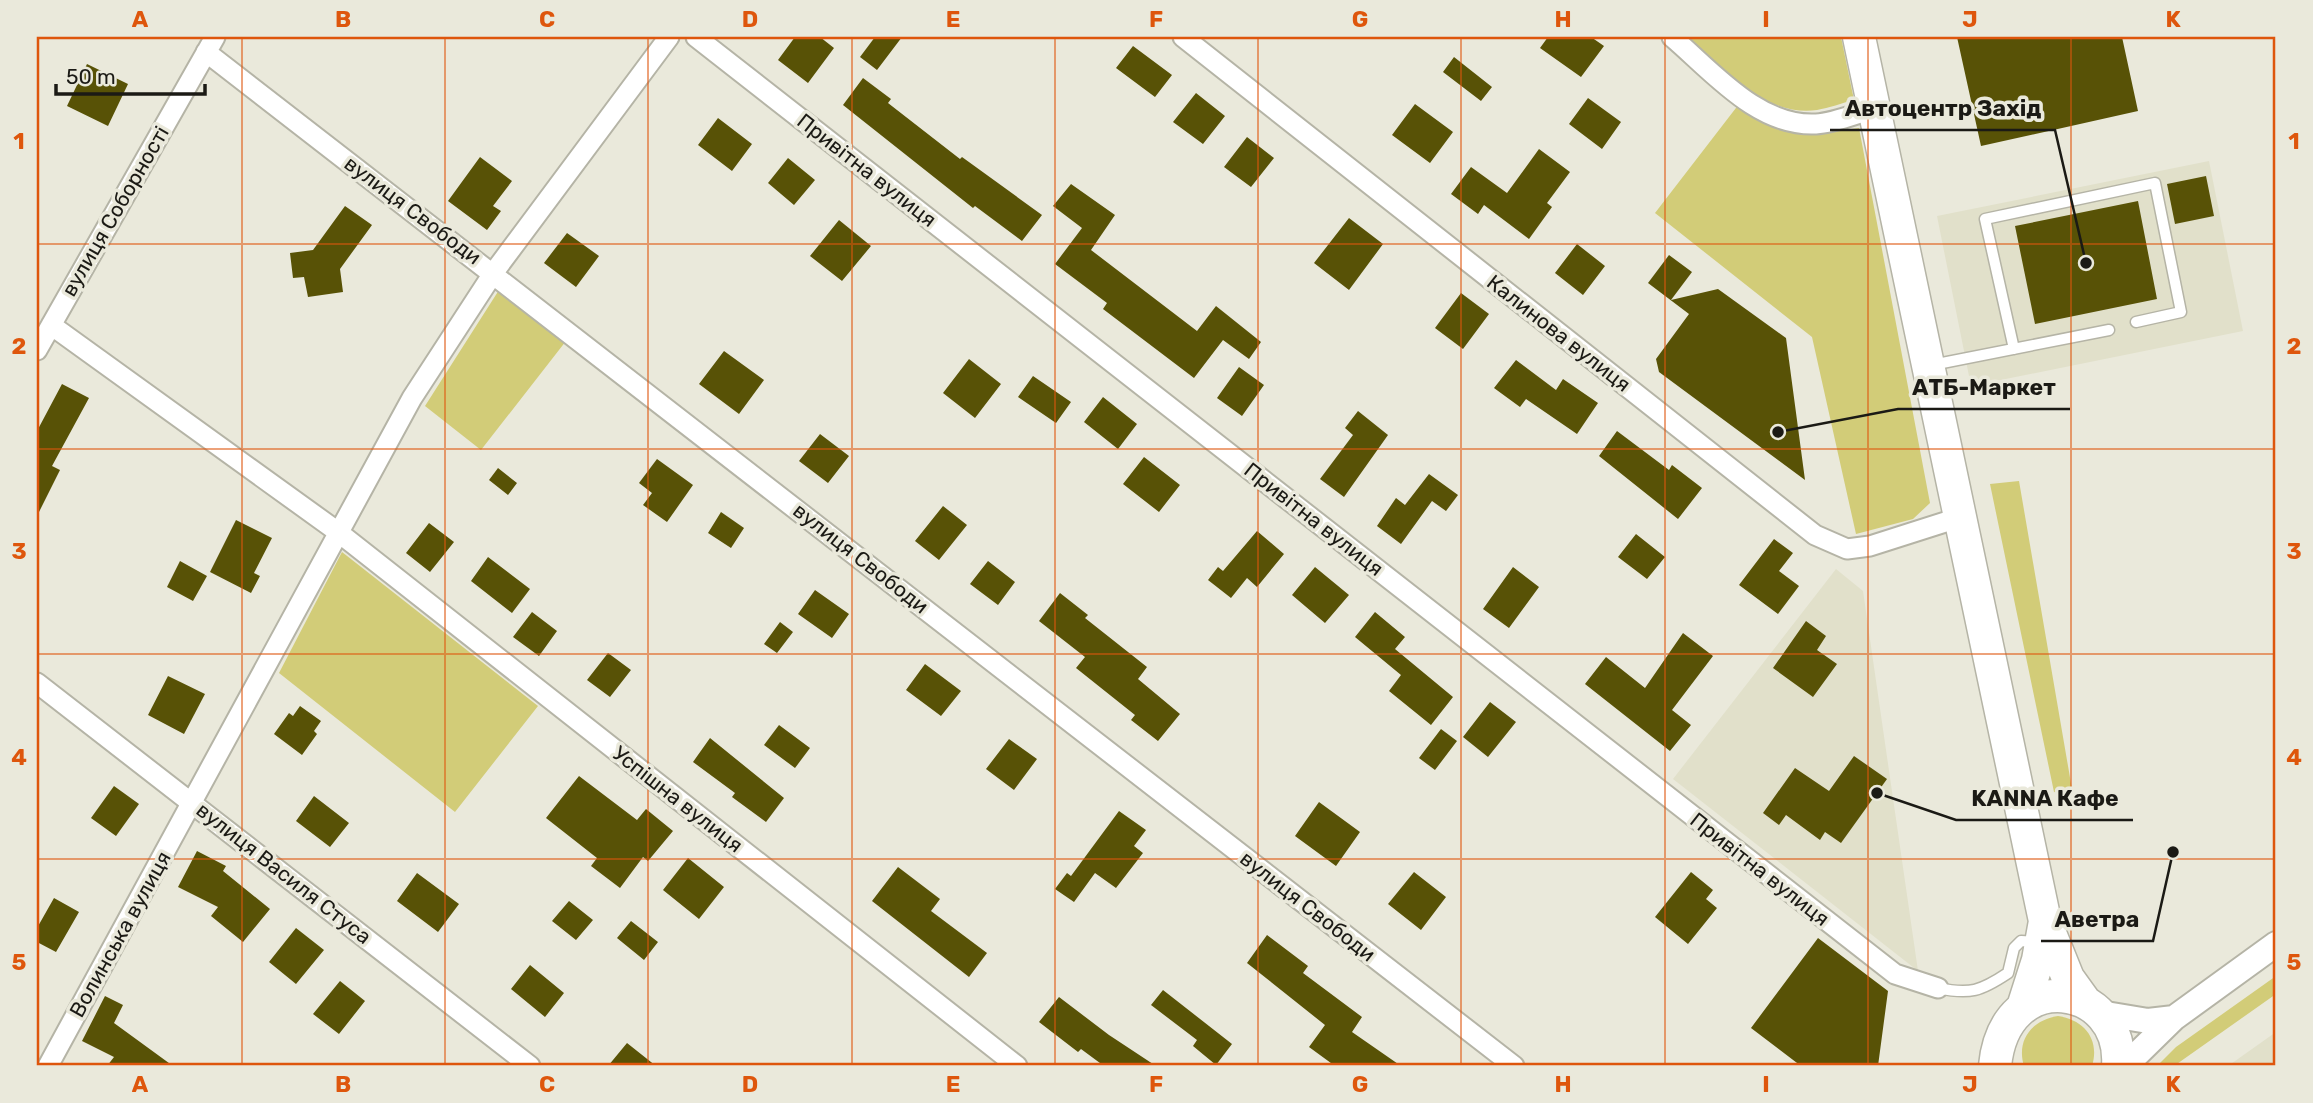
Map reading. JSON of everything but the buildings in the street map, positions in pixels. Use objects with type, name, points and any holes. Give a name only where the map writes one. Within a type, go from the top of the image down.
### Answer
[{"type":"main road","points":[[1859,37],[1961,517],[2043,932],[2068,978],[2117,1041],[2118,1066]]},
{"type":"main road","points":[[1996,1065],[2001,1031],[2023,1006],[2032,983],[2043,932]]},
{"type":"main road","points":[[2023,1006],[2054,996],[2093,1008]]},
{"type":"street","name":"Волинська вулиця","points":[[48,1066],[412,398],[494,272],[669,37]]},
{"type":"street","name":"Привітна вулиця","points":[[696,37],[1895,974],[1938,988]]},
{"type":"street","name":"Калинова вулиця","points":[[1183,37],[1815,535],[1847,549],[1870,545],[1961,517]]},
{"type":"street","points":[[1672,37],[1752,107],[1793,122],[1817,124],[1873,109]]},
{"type":"street","name":"вулиця Свободи","points":[[210,44],[494,272],[1514,1066]]},
{"type":"street","name":"вулиця Соборності","points":[[37,349],[210,44]]},
{"type":"street","name":"Успішна вулиця","points":[[51,325],[338,532],[1017,1066]]},
{"type":"street","name":"вулиця Василя Стуса","points":[[37,683],[530,1066]]},
{"type":"street","points":[[2125,1066],[2174,1018],[2276,944]]},
{"type":"street","points":[[2093,1008],[2148,1021],[2174,1018]]},
{"type":"lane","points":[[2014,349],[1985,219],[2155,183],[2181,312],[2136,322]]},
{"type":"lane","points":[[1928,366],[2109,330]]},
{"type":"lane","points":[[1938,988],[1962,993],[1986,987],[2008,973],[2014,948],[2021,941],[2043,932]]},
{"type":"shaded area","points":[[1684,37],[1841,37],[1854,100],[1817,110],[1779,106],[1744,88]]},
{"type":"shaded area","points":[[1739,104],[1751,115],[1779,128],[1811,132],[1859,128],[1930,503],[1913,519],[1856,534],[1812,337],[1655,213]]},
{"type":"shaded area","points":[[2209,161],[2243,331],[1971,386],[1937,216]]},
{"type":"shaded area","points":[[499,290],[566,341],[481,450],[425,406]]},
{"type":"shaded area","points":[[2019,481],[2073,795],[2054,792],[1990,484]]},
{"type":"shaded area","points":[[342,552],[538,706],[455,812],[279,673]]},
{"type":"shaded area","points":[[1836,569],[1863,591],[1918,971],[1673,779]]},
{"type":"shaded area","points":[[2276,976],[2276,994],[2174,1066],[2157,1066],[2176,1047]]},
{"type":"shaded area","points":[[2058,1016],[2076,1022],[2088,1033],[2094,1048],[2092,1066],[2024,1066],[2022,1048],[2028,1033],[2041,1022]]},
{"type":"shaded area","points":[[2276,1032],[2276,1066],[2228,1066]]},
{"type":"place","name":"Автоцентр Захід","points":[[2086,263]]},
{"type":"place","name":"АТБ-Маркет","points":[[1778,432]]},
{"type":"place","name":"KANNA Кафе","points":[[1877,793]]},
{"type":"place","name":"Аветра","points":[[2173,852]]}]
